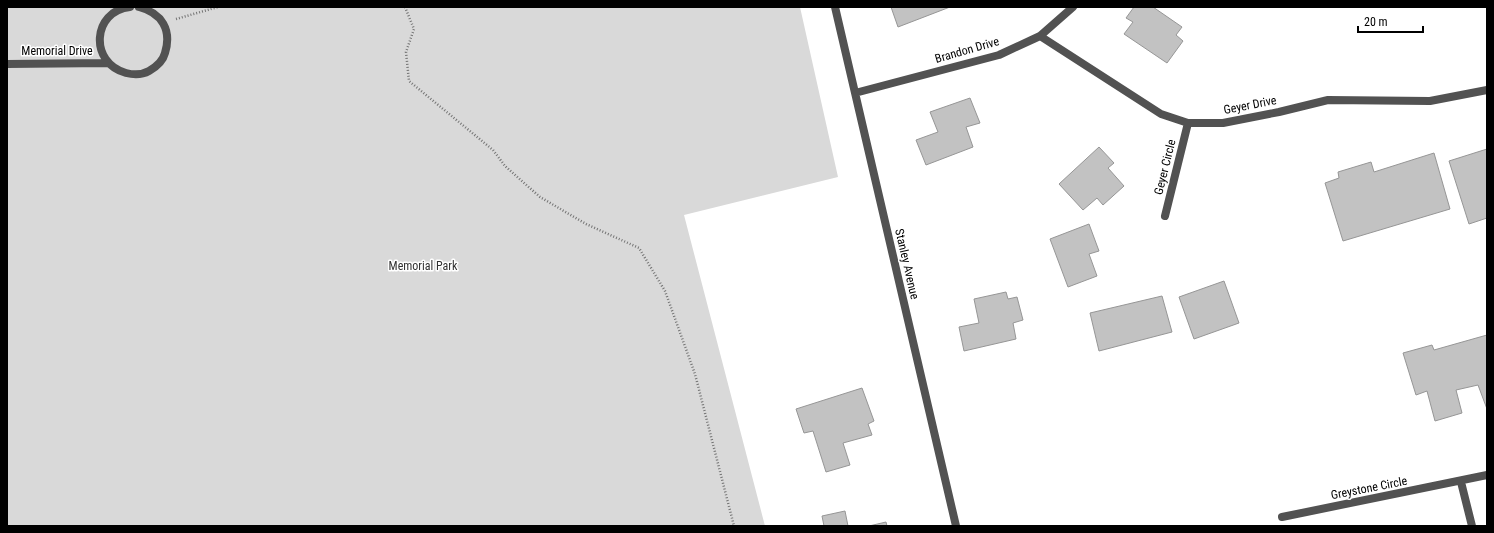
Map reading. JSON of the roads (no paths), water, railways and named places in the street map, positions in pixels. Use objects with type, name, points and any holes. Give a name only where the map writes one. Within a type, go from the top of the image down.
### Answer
[{"type":"street","name":"Memorial Drive","points":[[130,7],[123,8],[111,14],[103,25],[100,38],[101,51],[108,63],[118,71],[131,75],[145,73],[156,67],[165,56],[168,43],[167,30],[160,18],[149,10],[139,7]]},
{"type":"street","name":"Stanley Avenue","points":[[835,7],[956,526]]},
{"type":"street","name":"Brandon Drive","points":[[855,93],[999,55],[1040,36],[1073,7]]},
{"type":"street","name":"Geyer Drive","points":[[1040,36],[1161,114],[1188,123],[1223,123],[1328,100],[1430,102],[1487,90]]},
{"type":"street","name":"Memorial Drive","points":[[7,64],[108,63]]},
{"type":"street","name":"Geyer Circle","points":[[1165,216],[1188,123]]},
{"type":"street","name":"Greystone Circle","points":[[1282,517],[1461,482],[1487,475]]},
{"type":"street","points":[[1461,482],[1472,526]]},
{"type":"park label","name":"Memorial Park","points":[[423,266]]}]
